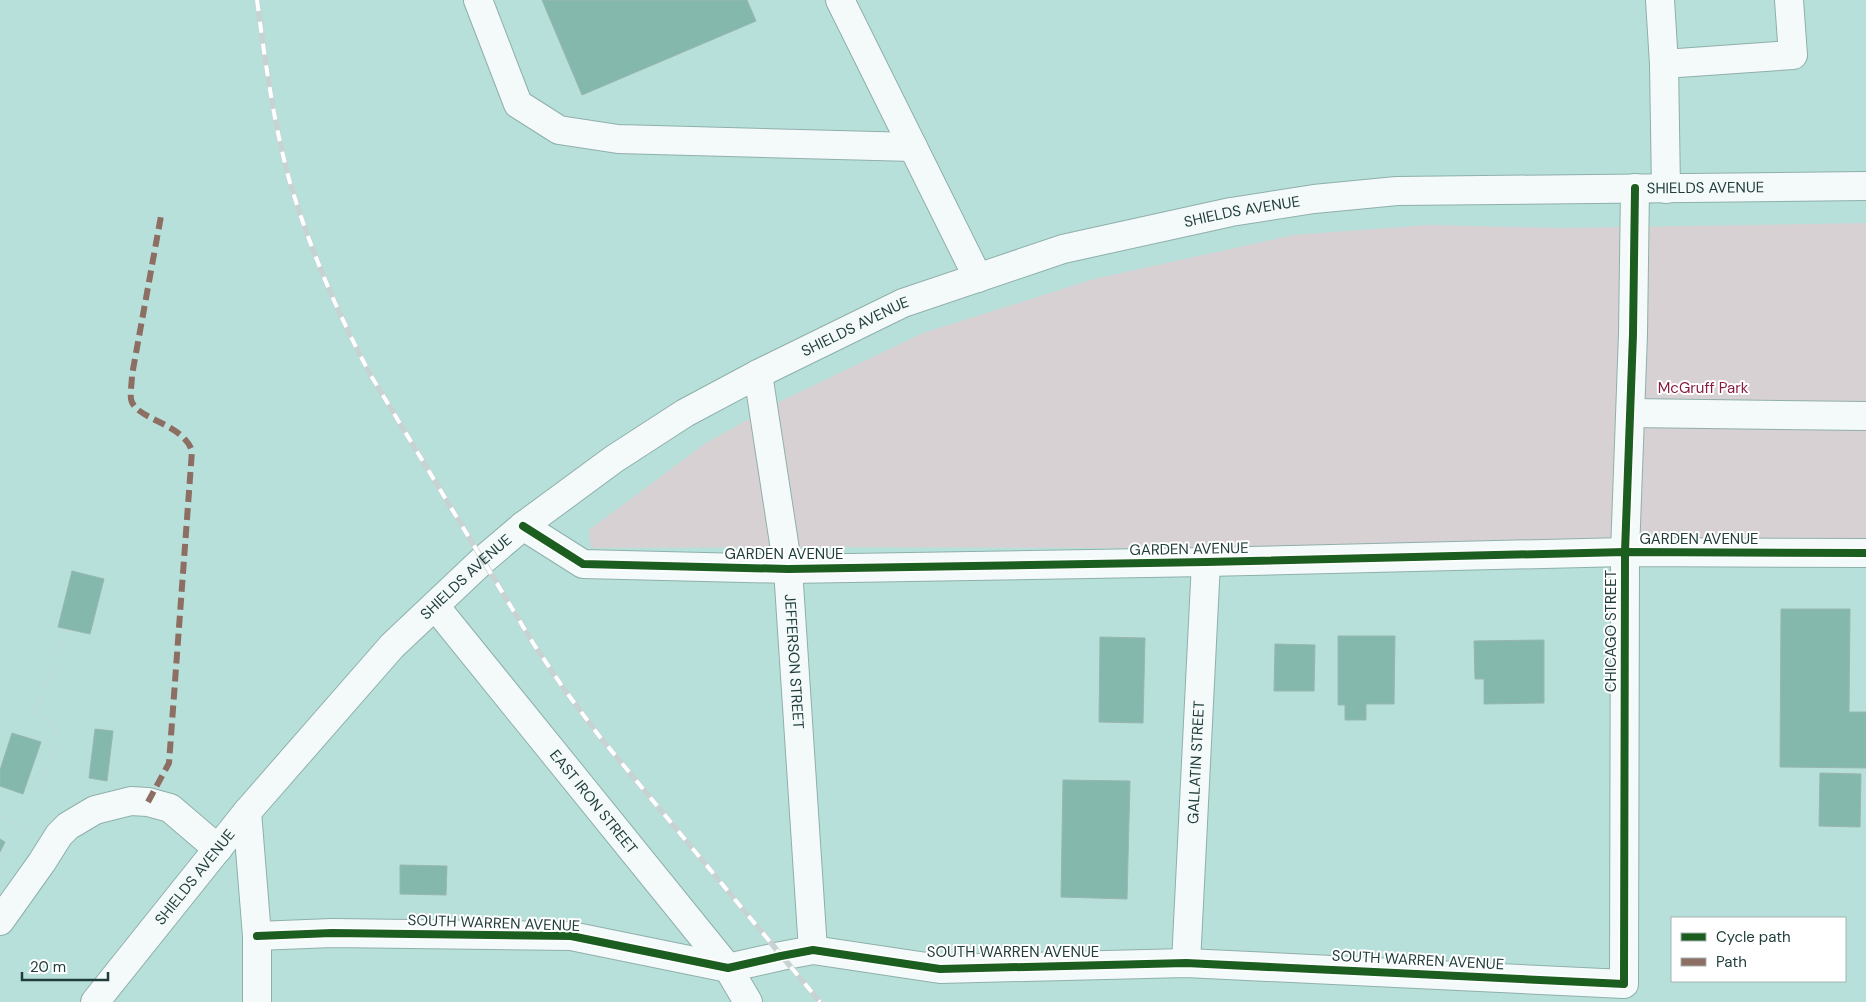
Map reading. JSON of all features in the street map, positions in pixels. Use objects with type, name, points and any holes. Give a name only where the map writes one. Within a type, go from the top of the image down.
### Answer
[{"type":"street","points":[[478,0],[518,104],[559,130],[618,139],[913,147]]},
{"type":"street","points":[[840,0],[978,278]]},
{"type":"street","points":[[1660,0],[1664,64],[1666,190]]},
{"type":"street","points":[[1664,64],[1793,55],[1789,0]]},
{"type":"street","name":"SHIELDS AVENUE","points":[[95,1002],[248,812],[392,646],[483,560],[523,526],[614,459],[685,414],[758,374],[903,303],[1063,249],[1232,212],[1314,199],[1397,192],[1866,186]]},
{"type":"street","name":"CHICAGO STREET","points":[[1624,984],[1625,552],[1631,412],[1635,188]]},
{"type":"street","name":"JEFFERSON STREET","points":[[758,374],[788,569],[812,950]]},
{"type":"street","points":[[1631,412],[1866,416]]},
{"type":"street","name":"GARDEN AVENUE","points":[[523,526],[583,564],[788,569],[1625,552],[1866,553]]},
{"type":"street","name":"GALLATIN STREET","points":[[1186,963],[1206,562]]},
{"type":"street","name":"EAST IRON STREET","points":[[435,606],[728,968],[748,1002]]},
{"type":"street","points":[[0,921],[59,836],[68,826],[95,810],[131,801],[148,802],[170,808],[218,849]]},
{"type":"street","points":[[248,812],[257,936],[257,1002]]},
{"type":"street","name":"SOUTH WARREN AVENUE","points":[[257,936],[332,933],[571,936],[728,968],[812,950],[940,969],[1186,963],[1624,984]]},
{"type":"path","points":[[36,796],[56,740],[56,734],[51,721],[35,714],[67,629]]},
{"type":"path","points":[[0,861],[8,846]]},
{"type":"green space","name":"McGruff Park","points":[[1866,223],[1866,551],[829,547],[591,548],[589,530],[706,443],[783,400],[923,333],[1094,279],[1294,235],[1428,225],[1561,228]]},
{"type":"building","points":[[542,0],[747,0],[756,21],[582,95]]},
{"type":"building","points":[[72,571],[104,579],[90,634],[58,627]]},
{"type":"building","points":[[1781,609],[1850,609],[1849,712],[1866,712],[1866,768],[1780,767]]},
{"type":"building","points":[[1338,636],[1395,636],[1394,704],[1366,704],[1366,720],[1345,720],[1345,705],[1338,705]]},
{"type":"building","points":[[1100,637],[1145,638],[1143,723],[1099,722]]},
{"type":"building","points":[[1544,640],[1544,703],[1484,704],[1484,679],[1475,679],[1474,641]]},
{"type":"building","points":[[1275,644],[1315,645],[1314,691],[1274,691]]},
{"type":"building","points":[[95,729],[113,731],[107,781],[89,778]]},
{"type":"building","points":[[12,733],[41,742],[23,794],[0,786],[0,770]]},
{"type":"building","points":[[1820,773],[1861,774],[1860,827],[1819,826]]},
{"type":"building","points":[[1063,780],[1130,781],[1127,899],[1061,897]]},
{"type":"building","points":[[0,839],[5,842],[0,852]]},
{"type":"building","points":[[400,865],[447,866],[446,895],[400,894]]},
{"type":"railway","points":[[257,0],[274,112],[289,179],[305,229],[325,279],[346,327],[370,374],[533,643],[564,689],[600,737],[820,1002]]},
{"type":"marked path","points":[[148,802],[169,763],[192,451],[179,434],[141,412],[134,406],[131,399],[132,375],[161,216]]},
{"type":"cycle path","points":[[257,936],[332,933],[571,936],[728,968],[813,950],[940,969],[1186,963],[1624,984],[1625,552],[1633,334],[1635,188]]},
{"type":"cycle path","points":[[523,526],[583,564],[788,569],[1625,552],[1866,553]]}]
